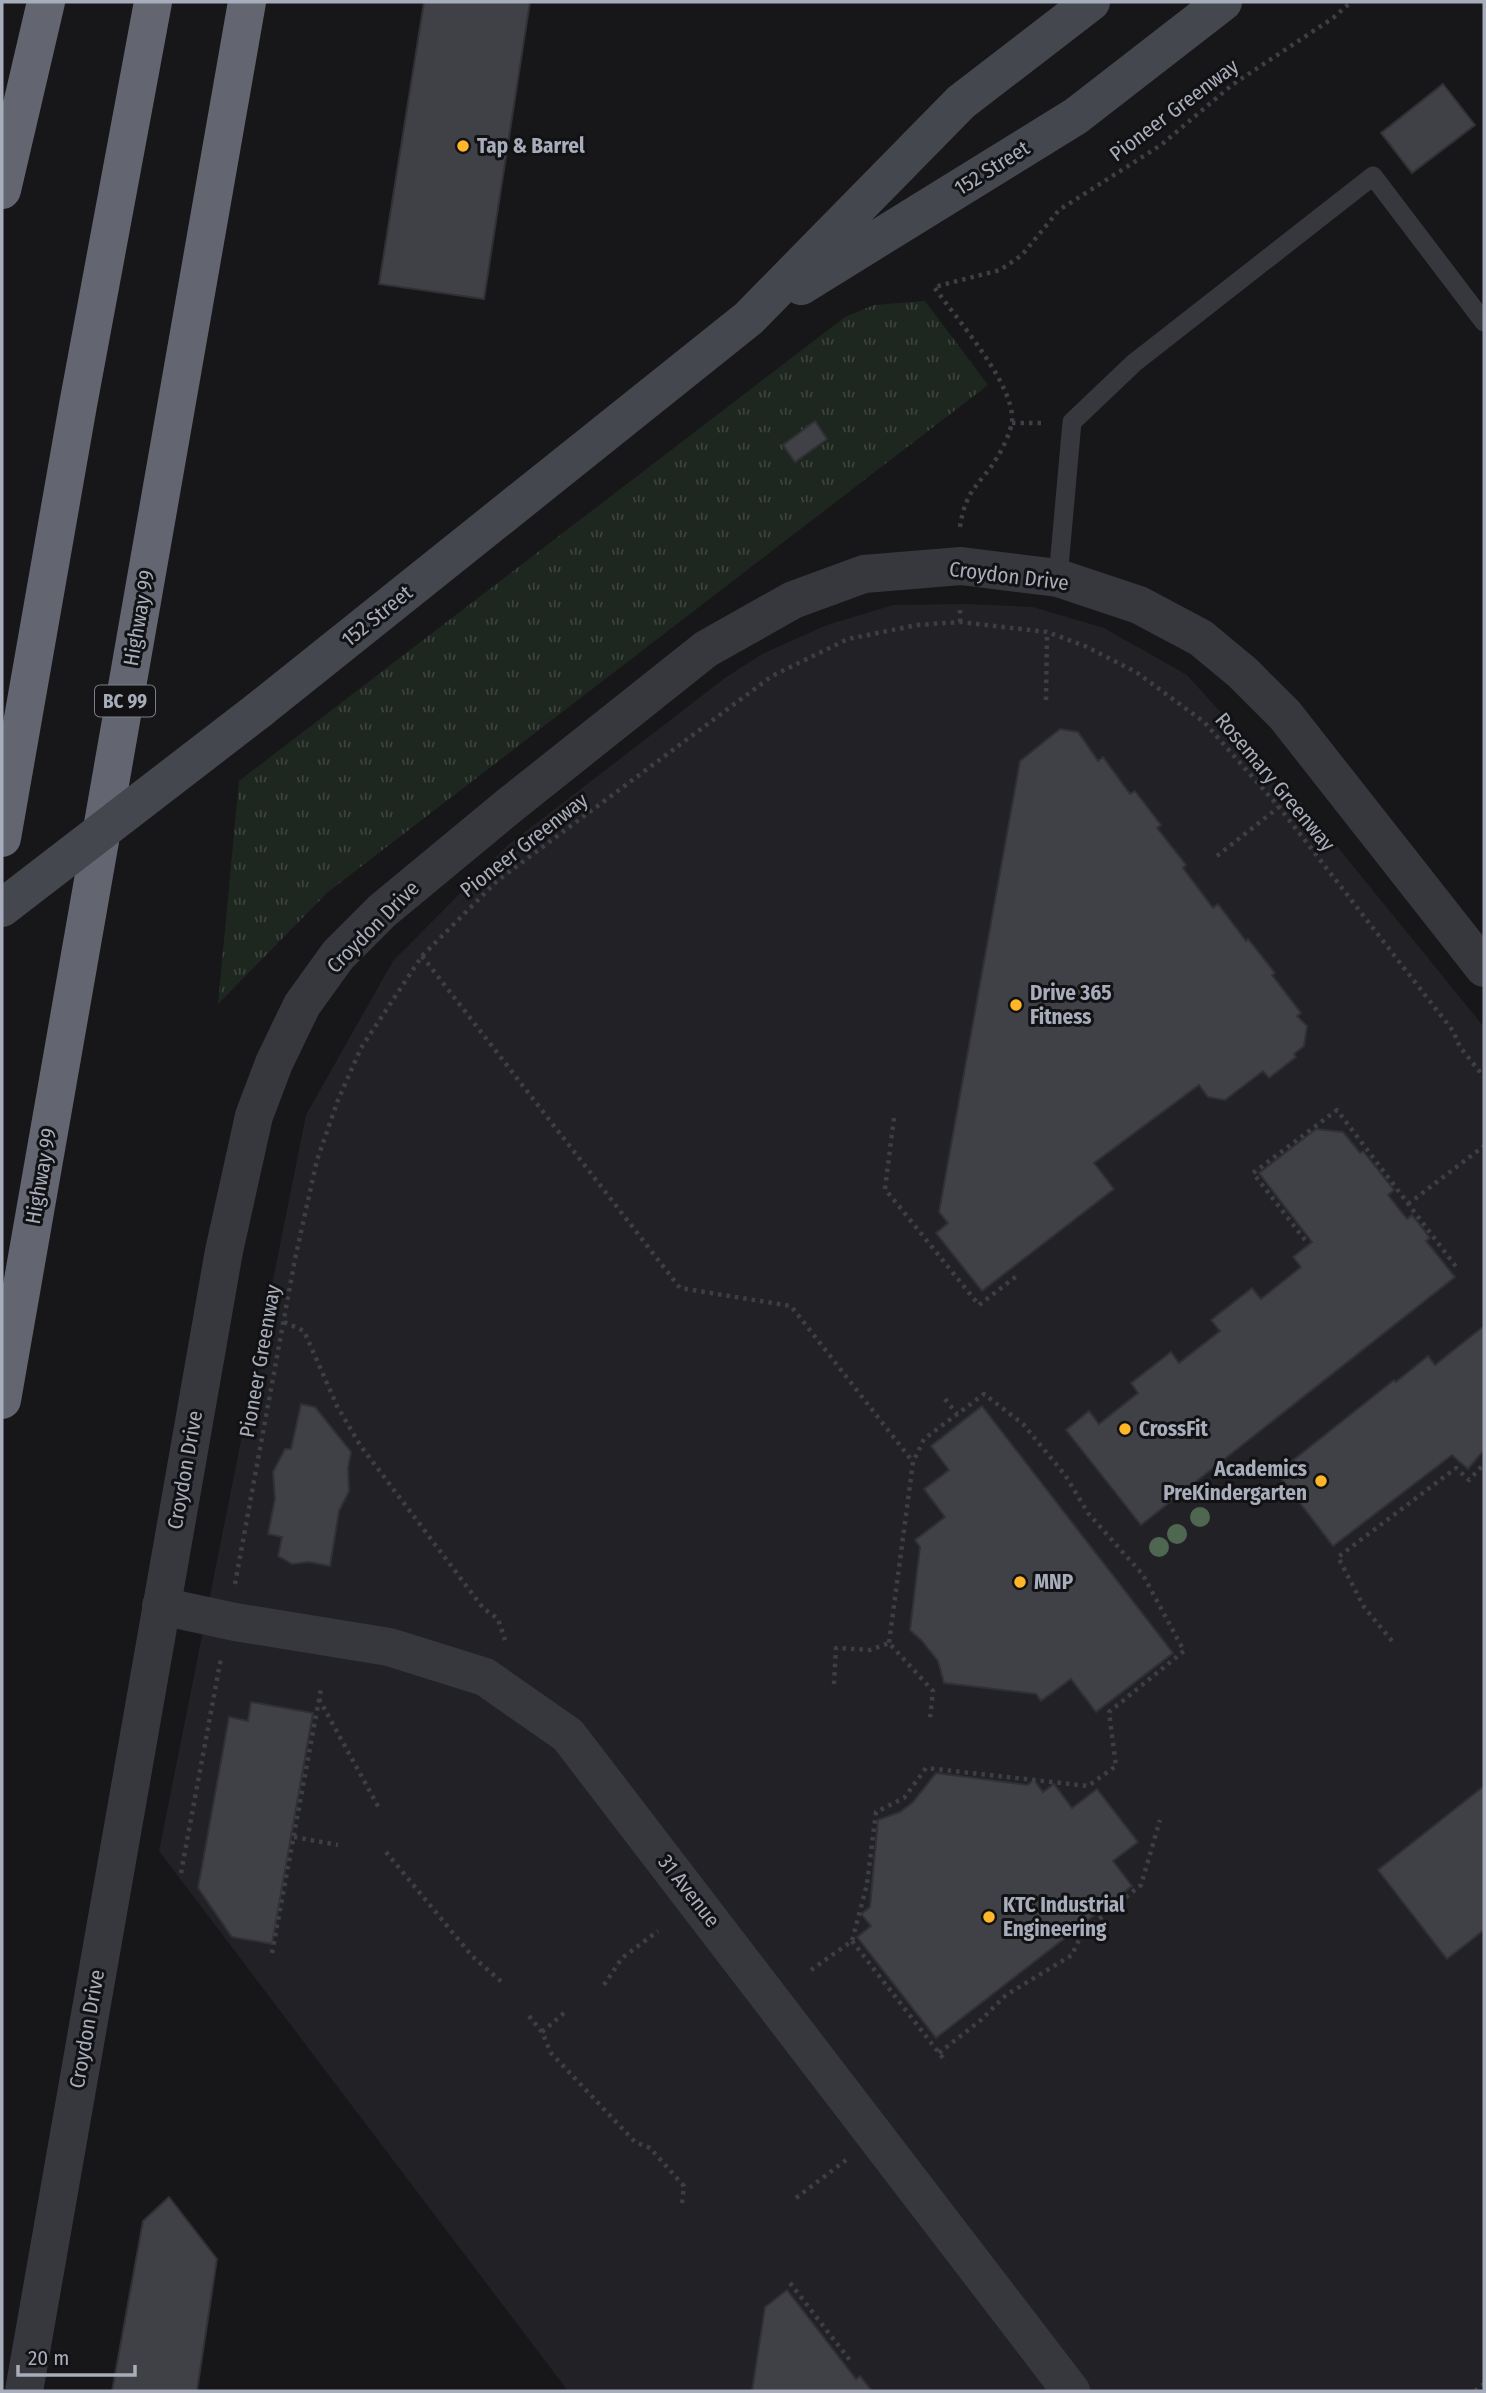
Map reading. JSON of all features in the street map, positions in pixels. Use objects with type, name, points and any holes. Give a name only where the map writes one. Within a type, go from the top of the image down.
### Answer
[{"type":"highway","points":[[2,190],[46,2]]},
{"type":"highway","points":[[2,838],[78,405],[153,2]]},
{"type":"highway","name":"Highway 99","points":[[2,1399],[247,2]]},
{"type":"main road","name":"152 Street","points":[[749,318],[961,102],[1091,2]]},
{"type":"main road","name":"152 Street","points":[[2,908],[258,710],[749,318],[1076,116],[1223,2]]},
{"type":"street","name":"Croydon Drive","points":[[24,2391],[224,1251],[254,1116],[274,1063],[302,1005],[338,955],[382,911],[607,726],[706,649],[793,600],[864,574],[961,566],[1058,578],[1139,605],[1201,638],[1243,673],[1285,715],[1484,968]]},
{"type":"street","name":"31 Avenue","points":[[161,1606],[228,1621],[389,1647],[485,1677],[568,1735],[1071,2391]]},
{"type":"lane","points":[[1058,578],[1072,422],[1134,363],[1373,176],[1484,322]]},
{"type":"path","name":"Pioneer Greenway","points":[[959,530],[963,509],[972,489],[998,457],[1012,423],[1010,398],[934,287],[1000,270],[1022,255],[1059,210],[1161,145],[1232,85],[1333,18],[1351,2]]},
{"type":"path","points":[[960,611],[960,622]]},
{"type":"path","name":"Pioneer Greenway","points":[[236,1575],[295,1259],[317,1160],[338,1100],[361,1048],[422,956],[497,881],[772,676],[848,639],[917,625],[960,622]]},
{"type":"path","name":"Rosemary Greenway","points":[[960,622],[1047,632],[1085,646],[1136,672],[1204,722],[1279,807],[1453,1031],[1460,1047],[1484,1077]]},
{"type":"path","points":[[1046,700],[1047,632]]},
{"type":"path","points":[[1217,856],[1279,807]]},
{"type":"path","points":[[422,956],[680,1288],[791,1306],[913,1462]]},
{"type":"path","points":[[1305,1240],[1253,1173],[1337,1110],[1457,1268]]},
{"type":"path","points":[[894,1118],[885,1189],[979,1305],[1018,1275]]},
{"type":"path","points":[[1408,1204],[1484,1146]]},
{"type":"path","points":[[285,1322],[304,1331],[337,1406],[360,1445],[484,1608],[498,1619],[505,1640]]},
{"type":"path","points":[[811,1970],[852,1941],[867,1884],[876,1812],[904,1798],[926,1768],[1088,1786],[1116,1766],[1109,1712],[1184,1651],[1143,1575],[1088,1513],[1065,1475],[1023,1424],[984,1394],[924,1439],[913,1462],[889,1643]]},
{"type":"path","points":[[946,1399],[957,1414]]},
{"type":"path","points":[[1392,1642],[1364,1607],[1338,1558],[1456,1468],[1469,1480],[1484,1464]]},
{"type":"path","points":[[834,1684],[836,1648],[870,1650],[889,1643]]},
{"type":"path","points":[[889,1643],[933,1690],[930,1718]]},
{"type":"path","points":[[181,1873],[218,1671]]},
{"type":"path","points":[[272,1953],[321,1689]]},
{"type":"path","points":[[319,1698],[379,1808]]},
{"type":"path","points":[[939,2053],[981,2020],[1006,1995],[1072,1955],[1082,1933],[1141,1885],[1160,1820]]},
{"type":"path","points":[[294,1837],[338,1845]]},
{"type":"path","points":[[386,1852],[472,1956],[504,1984]]},
{"type":"path","points":[[604,1985],[622,1958],[658,1931]]},
{"type":"path","points":[[852,1941],[946,2062]]},
{"type":"path","points":[[542,2032],[564,2013]]},
{"type":"path","points":[[529,2016],[542,2032],[551,2053],[635,2141],[650,2148],[684,2186],[682,2203]]},
{"type":"path","points":[[796,2198],[849,2157]]},
{"type":"path","points":[[790,2283],[852,2363]]},
{"type":"path","points":[[1475,2391],[1484,2384]]},
{"type":"shaded area","points":[[893,605],[1033,607],[1104,628],[1187,675],[1292,791],[1484,1027],[1484,2391],[568,2391],[159,1851],[306,1115],[393,961],[508,845],[725,678],[762,654],[827,625]]},
{"type":"green space","points":[[925,301],[988,385],[328,892],[218,1004],[239,781],[845,317],[874,305]]},
{"type":"building","points":[[424,2],[530,2],[484,299],[379,284]]},
{"type":"building","points":[[1443,84],[1475,125],[1412,173],[1381,133]]},
{"type":"building","points":[[815,421],[827,439],[795,462],[783,445]]},
{"type":"building","points":[[1060,729],[1078,732],[1098,761],[1103,757],[1130,794],[1135,791],[1161,825],[1157,828],[1186,865],[1183,868],[1213,908],[1218,904],[1275,973],[1272,975],[1301,1013],[1297,1016],[1307,1026],[1304,1046],[1294,1054],[1296,1057],[1269,1078],[1263,1071],[1225,1100],[1208,1097],[1199,1085],[1094,1163],[1114,1189],[982,1291],[936,1233],[948,1223],[939,1212],[1020,761]]},
{"type":"building","points":[[1316,1129],[1343,1132],[1360,1153],[1363,1151],[1394,1190],[1388,1195],[1407,1219],[1412,1215],[1430,1238],[1426,1241],[1455,1277],[1141,1525],[1066,1430],[1089,1411],[1099,1424],[1138,1393],[1131,1383],[1171,1352],[1179,1363],[1220,1331],[1211,1320],[1252,1288],[1261,1299],[1301,1267],[1293,1257],[1312,1242],[1259,1173]]},
{"type":"building","points":[[1484,1326],[1484,1450],[1468,1469],[1452,1455],[1333,1546],[1277,1473],[1394,1380],[1396,1382],[1428,1356],[1435,1365]]},
{"type":"building","points":[[301,1404],[315,1407],[351,1452],[348,1468],[349,1491],[339,1511],[330,1566],[309,1562],[292,1564],[278,1556],[282,1537],[268,1534],[275,1499],[273,1472],[285,1449],[291,1449]]},
{"type":"building","points":[[982,1406],[1173,1653],[1096,1712],[1071,1679],[1041,1701],[1036,1694],[944,1683],[938,1661],[910,1630],[920,1547],[915,1540],[945,1517],[924,1489],[949,1470],[931,1446]]},
{"type":"building","points":[[251,1702],[313,1713],[272,1944],[232,1937],[198,1888],[229,1717],[248,1721]]},
{"type":"building","points":[[936,1773],[1027,1785],[1034,1780],[1043,1792],[1054,1784],[1072,1808],[1097,1789],[1138,1842],[1113,1861],[1132,1886],[936,2038],[857,1937],[871,1926],[861,1914],[870,1907],[878,1820],[900,1812],[913,1802]]},
{"type":"building","points":[[1484,1786],[1484,1930],[1447,1959],[1378,1870]]},
{"type":"building","points":[[169,2197],[217,2259],[197,2391],[112,2391],[143,2221]]},
{"type":"building","points":[[787,2290],[856,2379],[860,2376],[872,2391],[752,2391],[765,2307]]},
{"type":"place","name":"Tap & Barrel","points":[[463,146]]},
{"type":"place","name":"Drive 365 Fitness","points":[[1016,1005]]},
{"type":"place","name":"CrossFit","points":[[1125,1429]]},
{"type":"place","name":"Academics PreKindergarten","points":[[1321,1481]]},
{"type":"place","name":"MNP","points":[[1020,1582]]},
{"type":"place","name":"KTC Industrial Engineering","points":[[989,1917]]}]
